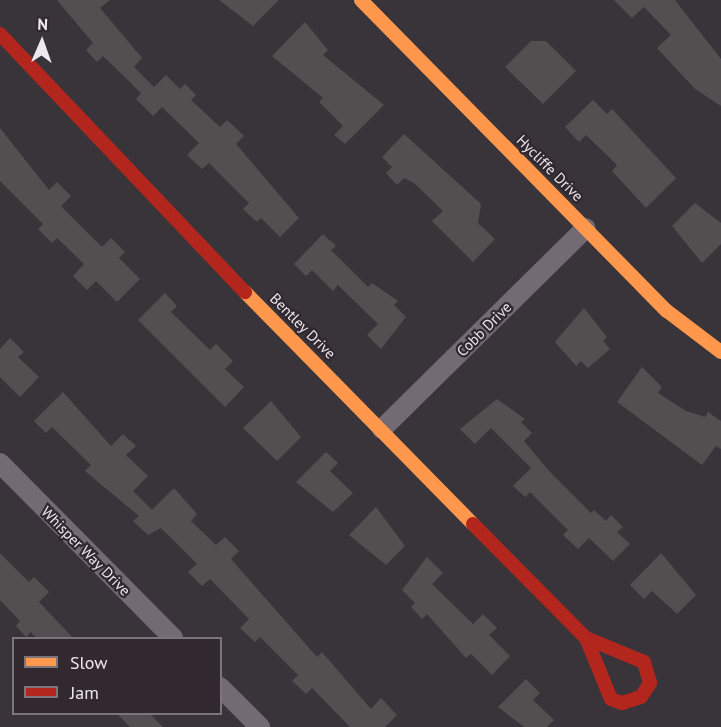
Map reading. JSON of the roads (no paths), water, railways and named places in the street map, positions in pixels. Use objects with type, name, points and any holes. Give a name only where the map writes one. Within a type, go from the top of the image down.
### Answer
[{"type":"street","name":"Hycliffe Drive","points":[[361,0],[683,326],[721,352]]},
{"type":"street","name":"Bentley Drive","points":[[0,34],[104,149],[586,638],[611,699],[622,702],[641,698],[650,683],[644,662],[586,638]]},
{"type":"street","name":"Cobb Drive","points":[[381,429],[586,228]]},
{"type":"street","name":"Whisper Way Drive","points":[[0,463],[171,637]]},
{"type":"street","points":[[222,689],[260,727]]}]
